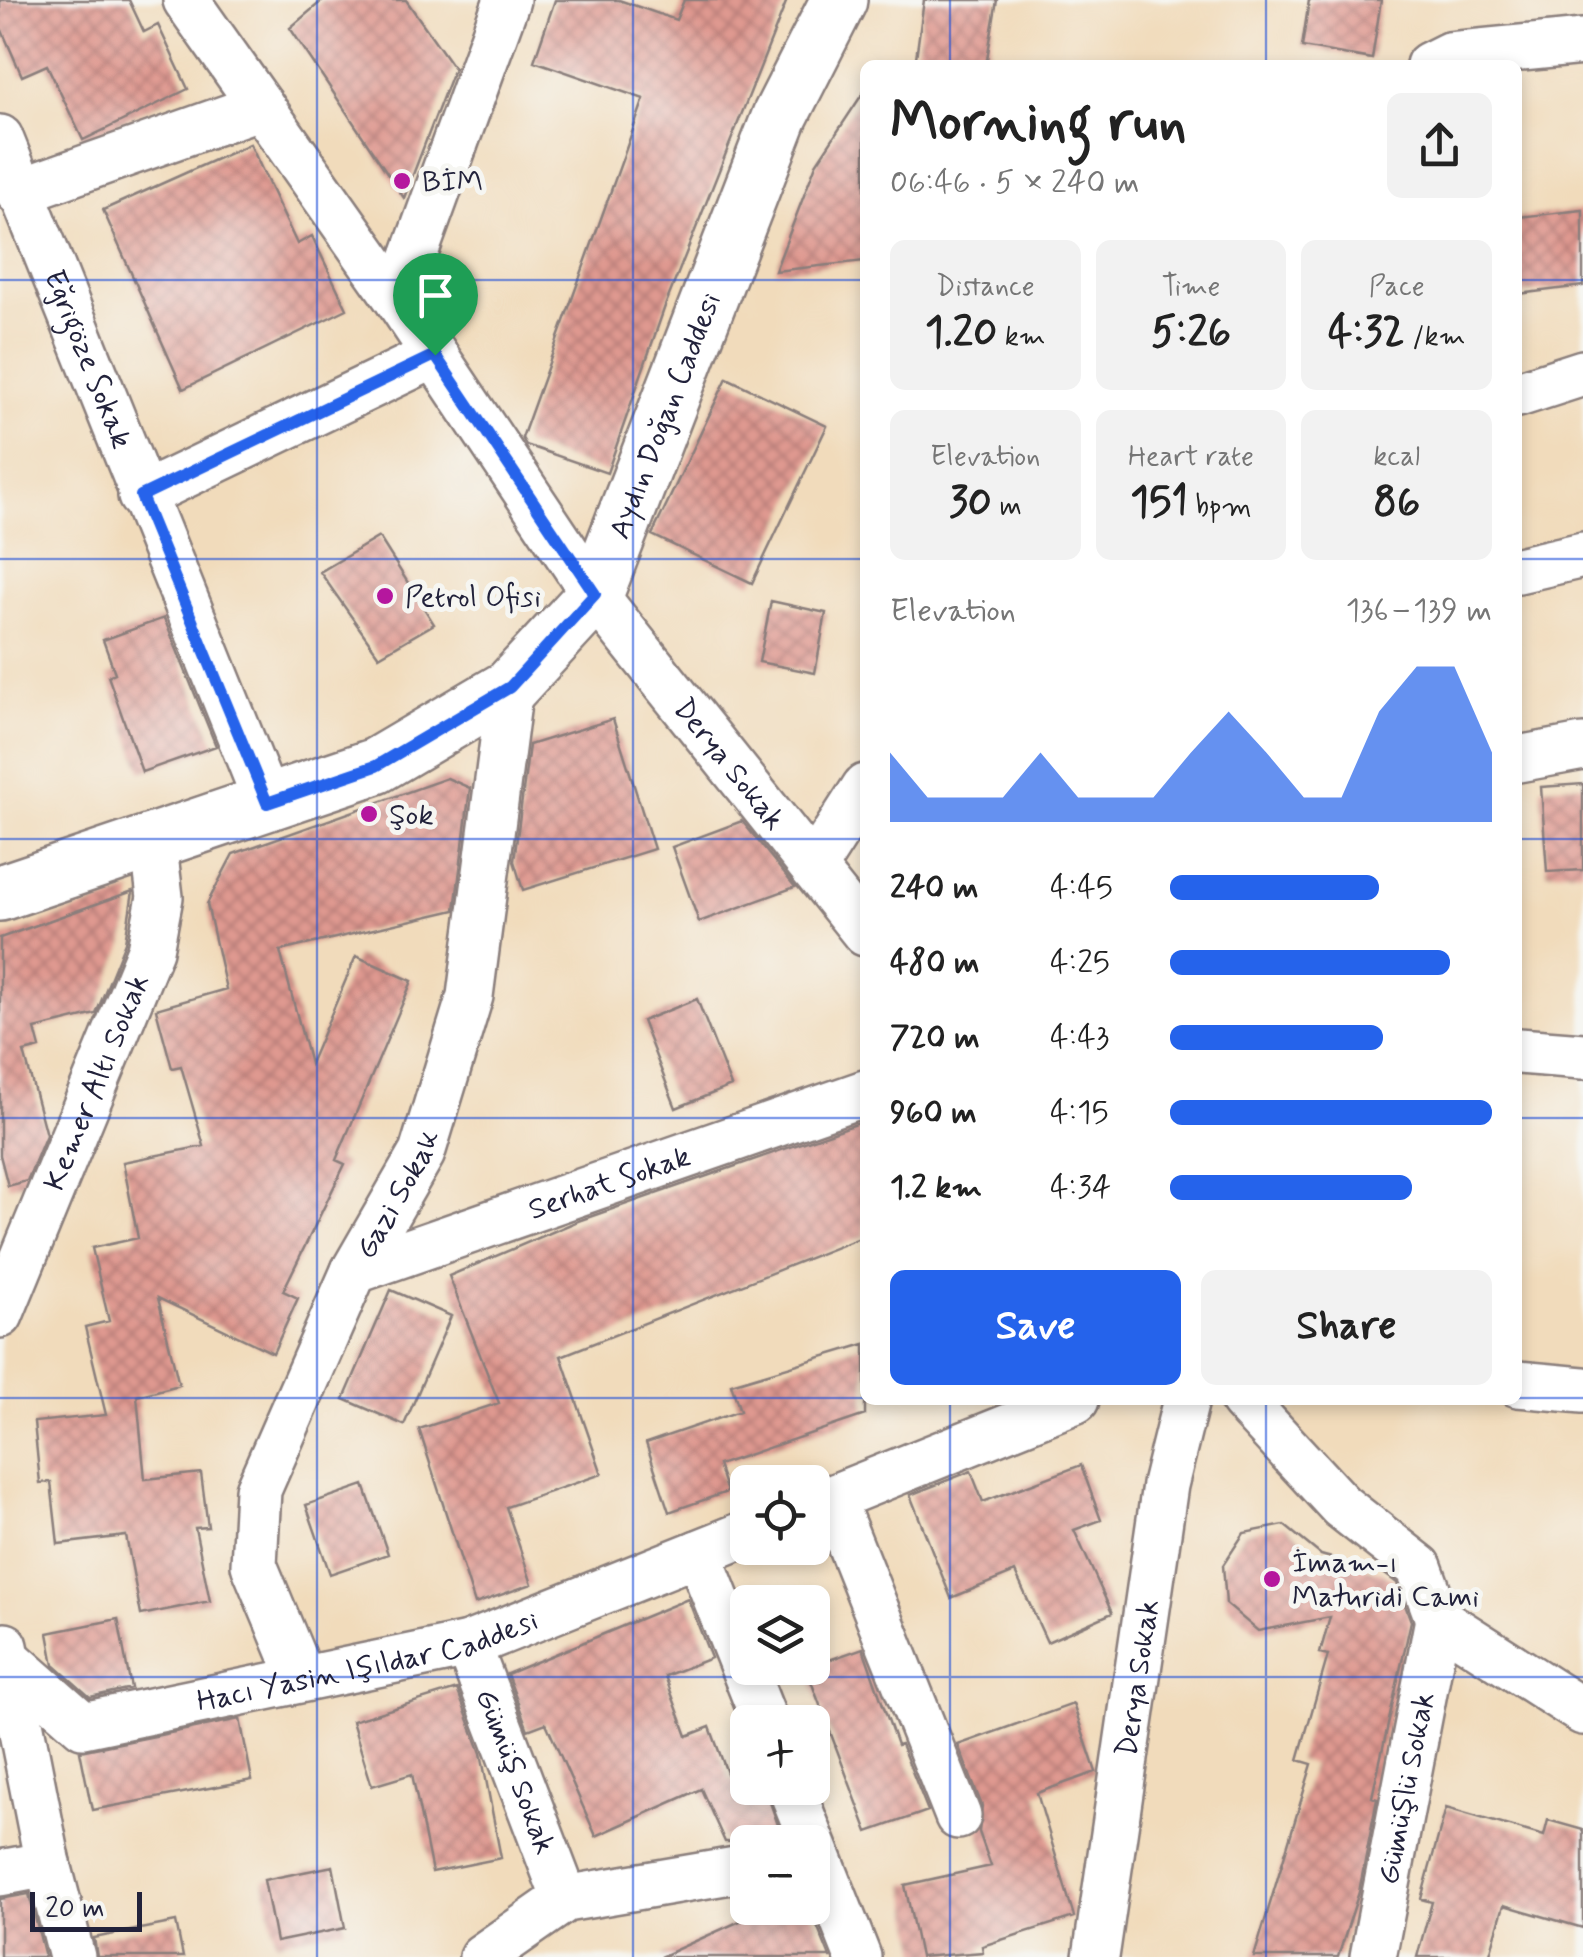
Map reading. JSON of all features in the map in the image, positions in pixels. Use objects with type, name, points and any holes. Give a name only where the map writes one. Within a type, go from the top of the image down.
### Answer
[{"type":"main road","name":"Aydın Doğan Caddesi","points":[[0,893],[26,874],[154,839],[376,766],[510,687],[595,594],[780,116],[839,0]]},
{"type":"street","name":"Derya Sokak","points":[[186,0],[398,300],[595,594],[860,927]]},
{"type":"street","points":[[398,300],[507,0]]},
{"type":"street","points":[[1438,60],[1449,54],[1583,42]]},
{"type":"street","points":[[18,192],[261,106]]},
{"type":"street","name":"Eğrigöze Sokak","points":[[1,144],[267,803]]},
{"type":"street","points":[[141,496],[435,355]]},
{"type":"street","points":[[1522,393],[1583,373]]},
{"type":"street","points":[[1522,569],[1583,555]]},
{"type":"street","name":"Gazi Sokak","points":[[301,1678],[254,1565],[258,1490],[354,1271],[422,1153],[470,996],[510,687]]},
{"type":"street","points":[[1522,757],[1583,746]]},
{"type":"street","points":[[814,868],[860,795]]},
{"type":"street","name":"Kemer Altı Sokak","points":[[0,1316],[150,950],[160,897],[154,839]]},
{"type":"street","points":[[1522,1050],[1583,1056]]},
{"type":"street","name":"Serhat Sokak","points":[[354,1271],[860,1095]]},
{"type":"street","points":[[1522,1384],[1583,1390]]},
{"type":"street","points":[[830,1499],[1064,1405]]},
{"type":"street","name":"Derya Sokak","points":[[1096,1957],[1165,1485],[1185,1405]]},
{"type":"street","points":[[1248,1405],[1341,1506],[1419,1567],[1438,1618],[1583,1712]]},
{"type":"street","points":[[830,1520],[958,1816]]},
{"type":"street","name":"Hacı Yasin Işıldar Caddesi","points":[[2,1642],[83,1725],[468,1645],[730,1539]]},
{"type":"street","points":[[698,1552],[758,1705]]},
{"type":"street","name":"Gümüşlü Sokak","points":[[1373,1957],[1438,1618]]},
{"type":"street","points":[[2,1642],[48,1864],[72,1957]]},
{"type":"street","name":"Gümüş Sokak","points":[[468,1645],[565,1899]]},
{"type":"street","points":[[0,1874],[48,1864]]},
{"type":"street","points":[[482,1957],[565,1899],[730,1871]]},
{"type":"street","points":[[830,1891],[858,1957]]},
{"type":"building","points":[[0,0],[129,0],[144,32],[158,25],[188,89],[83,140],[47,65],[22,76],[0,26]]},
{"type":"building","points":[[323,0],[406,0],[454,68],[404,198],[290,28]]},
{"type":"building","points":[[555,0],[619,0],[676,20],[684,0],[787,0],[665,306],[607,473],[526,445],[522,438],[644,99],[534,61]]},
{"type":"building","points":[[924,0],[997,0],[987,60],[916,60]]},
{"type":"building","points":[[1309,0],[1381,0],[1372,59],[1302,47]]},
{"type":"building","points":[[860,98],[860,262],[775,271],[816,164]]},
{"type":"building","points":[[250,144],[297,244],[312,236],[347,309],[183,389],[103,210]]},
{"type":"building","points":[[1583,210],[1583,286],[1522,294],[1522,217]]},
{"type":"building","points":[[727,378],[827,426],[752,583],[652,535]]},
{"type":"building","points":[[379,537],[434,624],[379,656],[320,572]]},
{"type":"building","points":[[771,601],[826,613],[815,673],[759,662]]},
{"type":"building","points":[[164,618],[216,746],[142,772],[108,676],[115,673],[103,640]]},
{"type":"building","points":[[613,719],[654,849],[523,890],[514,861],[529,745]]},
{"type":"building","points":[[447,778],[470,788],[455,910],[280,951],[310,1064],[356,956],[412,981],[336,1160],[345,1164],[283,1291],[298,1298],[273,1353],[158,1298],[179,1385],[137,1396],[145,1479],[201,1473],[208,1527],[195,1528],[210,1601],[141,1615],[126,1536],[58,1544],[51,1482],[40,1483],[34,1422],[106,1415],[85,1327],[109,1321],[92,1248],[138,1238],[123,1162],[204,1146],[181,1066],[172,1068],[156,1009],[226,989],[207,904],[233,854]]},
{"type":"building","points":[[1583,784],[1583,870],[1547,872],[1541,787]]},
{"type":"building","points":[[742,821],[795,887],[699,922],[672,847]]},
{"type":"building","points":[[133,891],[125,942],[96,1014],[35,1029],[40,1048],[24,1052],[46,1135],[27,1181],[8,1186],[0,1155],[0,938]]},
{"type":"building","points":[[697,999],[731,1086],[676,1108],[642,1021]]},
{"type":"building","points":[[860,1123],[860,1238],[561,1356],[602,1474],[506,1507],[532,1584],[475,1604],[419,1429],[499,1403],[449,1276],[578,1221]]},
{"type":"building","points":[[391,1290],[451,1316],[404,1425],[344,1399]]},
{"type":"building","points":[[860,1345],[860,1405],[865,1405],[865,1415],[718,1465],[727,1492],[669,1512],[646,1443],[740,1411],[731,1384]]},
{"type":"building","points":[[1081,1465],[1101,1520],[1074,1530],[1112,1613],[1047,1642],[1015,1572],[951,1598],[910,1495],[971,1471],[983,1502]]},
{"type":"building","points":[[364,1485],[388,1554],[330,1574],[306,1505]]},
{"type":"building","points":[[1284,1525],[1321,1555],[1382,1572],[1397,1583],[1411,1621],[1372,1797],[1377,1799],[1359,1892],[1338,1957],[1254,1957],[1312,1764],[1298,1760],[1328,1655],[1320,1653],[1330,1617],[1258,1631],[1226,1604],[1223,1565],[1244,1533]]},
{"type":"building","points":[[688,1599],[711,1658],[665,1676],[687,1736],[710,1727],[730,1781],[730,1805],[771,1805],[778,1825],[730,1825],[730,1842],[725,1842],[701,1789],[596,1836],[546,1723],[528,1730],[507,1674]]},
{"type":"building","points":[[118,1619],[131,1688],[90,1697],[54,1665],[48,1633]]},
{"type":"building","points":[[863,1648],[897,1745],[901,1744],[928,1811],[868,1832],[830,1731],[830,1705],[820,1705],[812,1685],[830,1685],[830,1660]]},
{"type":"building","points":[[457,1689],[481,1753],[501,1858],[432,1872],[412,1774],[372,1786],[352,1721]]},
{"type":"building","points":[[1073,1704],[1096,1772],[1037,1793],[1074,1917],[982,1946],[983,1952],[920,1957],[905,1885],[991,1866],[979,1832],[982,1806],[958,1745]]},
{"type":"building","points":[[240,1719],[252,1780],[92,1810],[80,1751]]},
{"type":"building","points":[[1446,1808],[1544,1836],[1548,1820],[1583,1830],[1583,1928],[1504,1905],[1489,1957],[1417,1957],[1432,1902],[1421,1899]]},
{"type":"building","points":[[333,1866],[345,1928],[276,1942],[264,1880]]},
{"type":"building","points":[[29,1894],[45,1957],[0,1957],[0,1899]]},
{"type":"building","points":[[176,1922],[183,1957],[97,1957],[94,1938]]},
{"type":"building","points":[[731,1925],[817,1925],[830,1957],[660,1957]]},
{"type":"place","name":"BİM","points":[[402,181]]},
{"type":"place","name":"Petrol Ofisi","points":[[385,596]]},
{"type":"place","name":"Şok","points":[[369,814]]},
{"type":"place","name":"İmam-ı Maturidi Cami","points":[[1272,1579]]},
{"type":"route","points":[[435,355],[595,594],[510,687],[376,766],[267,803],[141,496],[435,355]]}]
